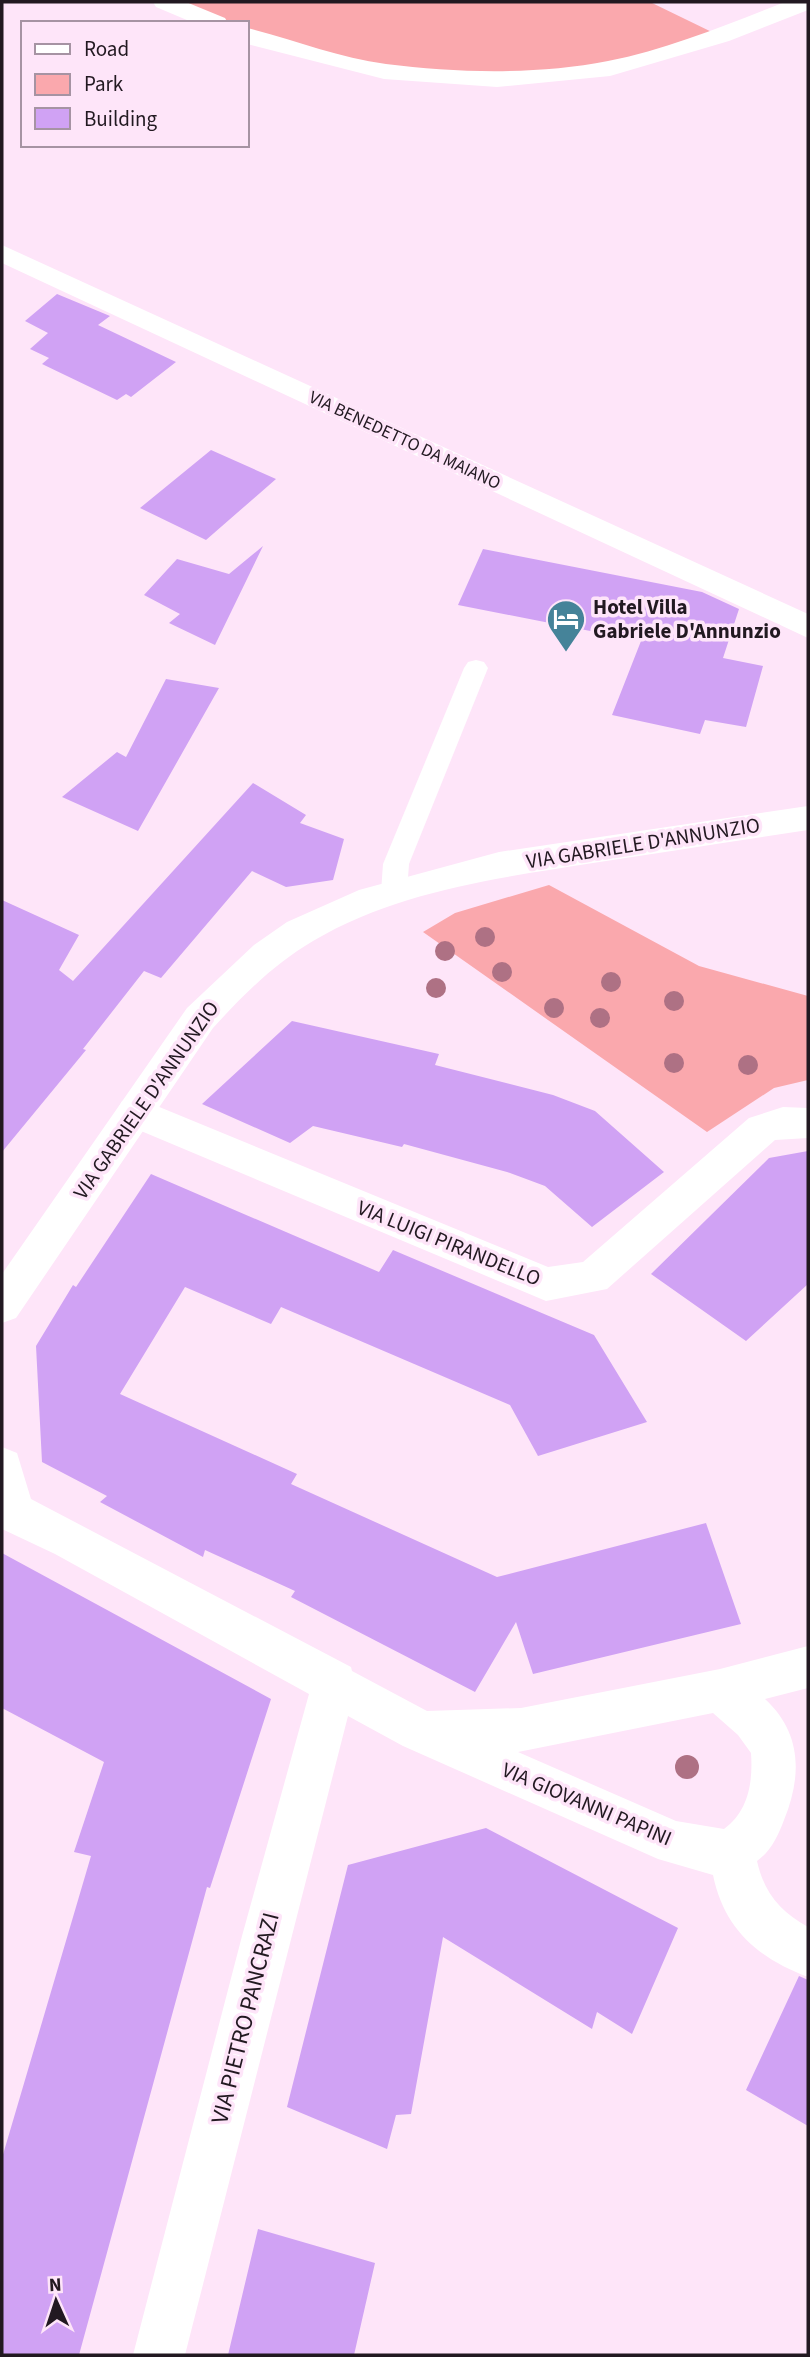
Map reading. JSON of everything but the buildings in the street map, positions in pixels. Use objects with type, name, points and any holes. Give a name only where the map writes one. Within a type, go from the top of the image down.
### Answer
[{"type":"street","points":[[166,2],[211,21]]},
{"type":"street","points":[[248,35],[265,43],[384,71],[497,79],[610,68],[720,36],[806,2]]},
{"type":"street","name":"VIA BENEDETTO DA MAIANO","points":[[2,253],[808,627]]},
{"type":"street","name":"VIA GABRIELE D'ANNUNZIO","points":[[2,1306],[200,1018],[253,963],[304,928],[337,912],[394,892],[499,865],[808,818]]},
{"type":"street","name":"VIA LUIGI PIRANDELLO","points":[[135,1112],[546,1284],[593,1277],[762,1129],[783,1122],[808,1123]]},
{"type":"street","name":"VIA GIOVANNI PAPINI","points":[[2,1466],[7,1510],[335,1682],[419,1731],[674,1843],[708,1850],[732,1851]]},
{"type":"street","name":"VIA GIOVANNI PAPINI","points":[[419,1731],[522,1730],[720,1690],[808,1667]]},
{"type":"street","name":"VIA PIETRO PANCRAZI","points":[[159,2355],[265,1936],[335,1682]]},
{"type":"street","points":[[720,1690],[763,1729],[777,1760],[766,1810],[750,1838],[732,1851],[740,1891],[768,1931],[808,1953]]},
{"type":"lane","points":[[394,892],[396,864],[476,667]]},
{"type":"green space","points":[[165,2],[650,2],[720,36],[610,68],[497,79],[384,71],[265,43],[248,35],[248,21],[211,21]]},
{"type":"green space","points":[[549,885],[699,966],[808,996],[808,1080],[774,1088],[707,1132],[423,932],[455,913]]},
{"type":"place","name":"Hotel Villa Gabriele D'Annunzio","points":[[566,653]]}]
